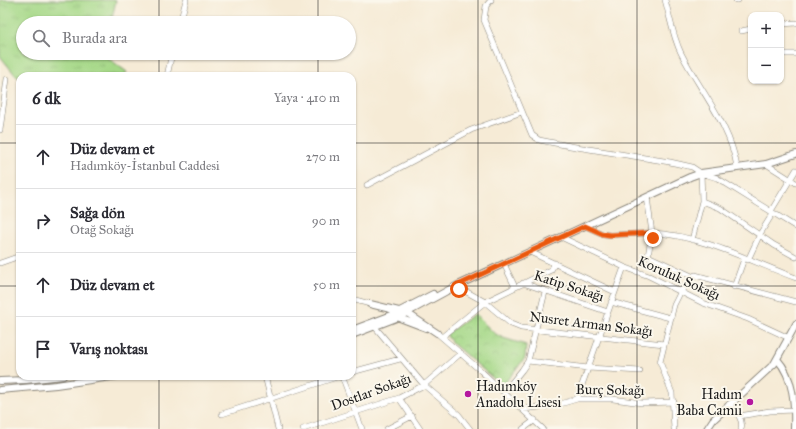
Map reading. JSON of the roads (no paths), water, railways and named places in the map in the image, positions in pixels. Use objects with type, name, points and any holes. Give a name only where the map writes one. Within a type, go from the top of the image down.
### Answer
[{"type":"main road","points":[[356,329],[397,314],[407,313],[456,286],[701,173],[766,164],[796,154]]},
{"type":"main road","points":[[356,334],[375,327],[436,293],[456,286]]},
{"type":"main road","points":[[370,304],[397,314]]},
{"type":"main road","points":[[370,304],[397,314],[440,335]]},
{"type":"main road","points":[[407,313],[440,335]]},
{"type":"main road","points":[[707,429],[713,420],[766,372],[778,359],[796,324]]},
{"type":"main road","points":[[778,359],[782,364],[794,393],[794,429]]},
{"type":"main road","points":[[0,381],[26,380]]},
{"type":"main road","points":[[0,390],[90,380]]},
{"type":"street","points":[[182,16],[186,0]]},
{"type":"street","points":[[491,0],[486,6],[484,20],[532,135],[539,140],[692,167],[701,173],[717,178],[796,227]]},
{"type":"street","points":[[665,0],[680,52],[722,124],[734,151],[737,167]]},
{"type":"street","points":[[784,24],[796,23]]},
{"type":"street","points":[[740,31],[748,30]]},
{"type":"street","points":[[784,54],[796,54]]},
{"type":"street","points":[[167,72],[170,60]]},
{"type":"street","points":[[0,130],[7,79]]},
{"type":"street","points":[[367,185],[472,130],[522,112]]},
{"type":"street","points":[[766,164],[796,183]]},
{"type":"street","points":[[734,287],[746,259],[796,170]]},
{"type":"street","points":[[692,240],[702,201],[701,173]]},
{"type":"street","points":[[647,197],[652,233],[648,256],[694,277],[695,275],[734,287],[796,302]]},
{"type":"street","points":[[702,201],[720,208],[774,245],[796,257]]},
{"type":"street","points":[[585,226],[603,234],[663,233],[692,240],[796,278]]},
{"type":"street","name":"Koruluk Sokağı","points":[[561,237],[624,267],[649,276],[703,303],[754,321],[789,338]]},
{"type":"street","points":[[530,252],[615,292]]},
{"type":"street","points":[[0,263],[16,257]]},
{"type":"street","points":[[543,429],[523,409],[440,335],[485,302],[551,270],[555,263]]},
{"type":"street","points":[[504,264],[515,288]]},
{"type":"street","points":[[577,399],[624,267]]},
{"type":"street","points":[[674,429],[674,402],[670,386],[660,362],[670,318],[681,291],[694,277]]},
{"type":"street","name":"Katip Sokağı","points":[[523,284],[608,312]]},
{"type":"street","name":"Nusret Arman Sokağı","points":[[456,286],[485,302],[511,324],[521,328],[664,344]]},
{"type":"street","points":[[504,392],[528,361],[544,292]]},
{"type":"street","points":[[356,300],[370,304]]},
{"type":"street","points":[[611,302],[670,318]]},
{"type":"street","points":[[375,327],[400,359],[424,385],[458,415],[470,429]]},
{"type":"street","name":"Dostlar Sokağı","points":[[303,429],[399,398],[424,385],[461,353]]},
{"type":"street","points":[[356,371],[400,359]]},
{"type":"street","points":[[528,361],[588,368],[640,371]]},
{"type":"street","points":[[266,380],[278,429]]},
{"type":"street","points":[[222,414],[329,380]]},
{"type":"street","points":[[343,380],[362,429]]},
{"type":"street","points":[[399,398],[420,429]]},
{"type":"street","name":"Burç Sokağı","points":[[523,409],[557,405],[577,399],[613,399],[642,403],[674,402]]},
{"type":"street","points":[[730,404],[739,416],[742,423],[741,429]]},
{"type":"street","points":[[739,416],[770,411],[795,410]]},
{"type":"street","points":[[387,429],[412,416]]},
{"type":"street","points":[[523,429],[535,420]]},
{"type":"place","name":"Hadımköy Anadolu Lisesi","points":[[468,394]]},
{"type":"place","name":"Hadım Baba Camii","points":[[750,402]]}]
